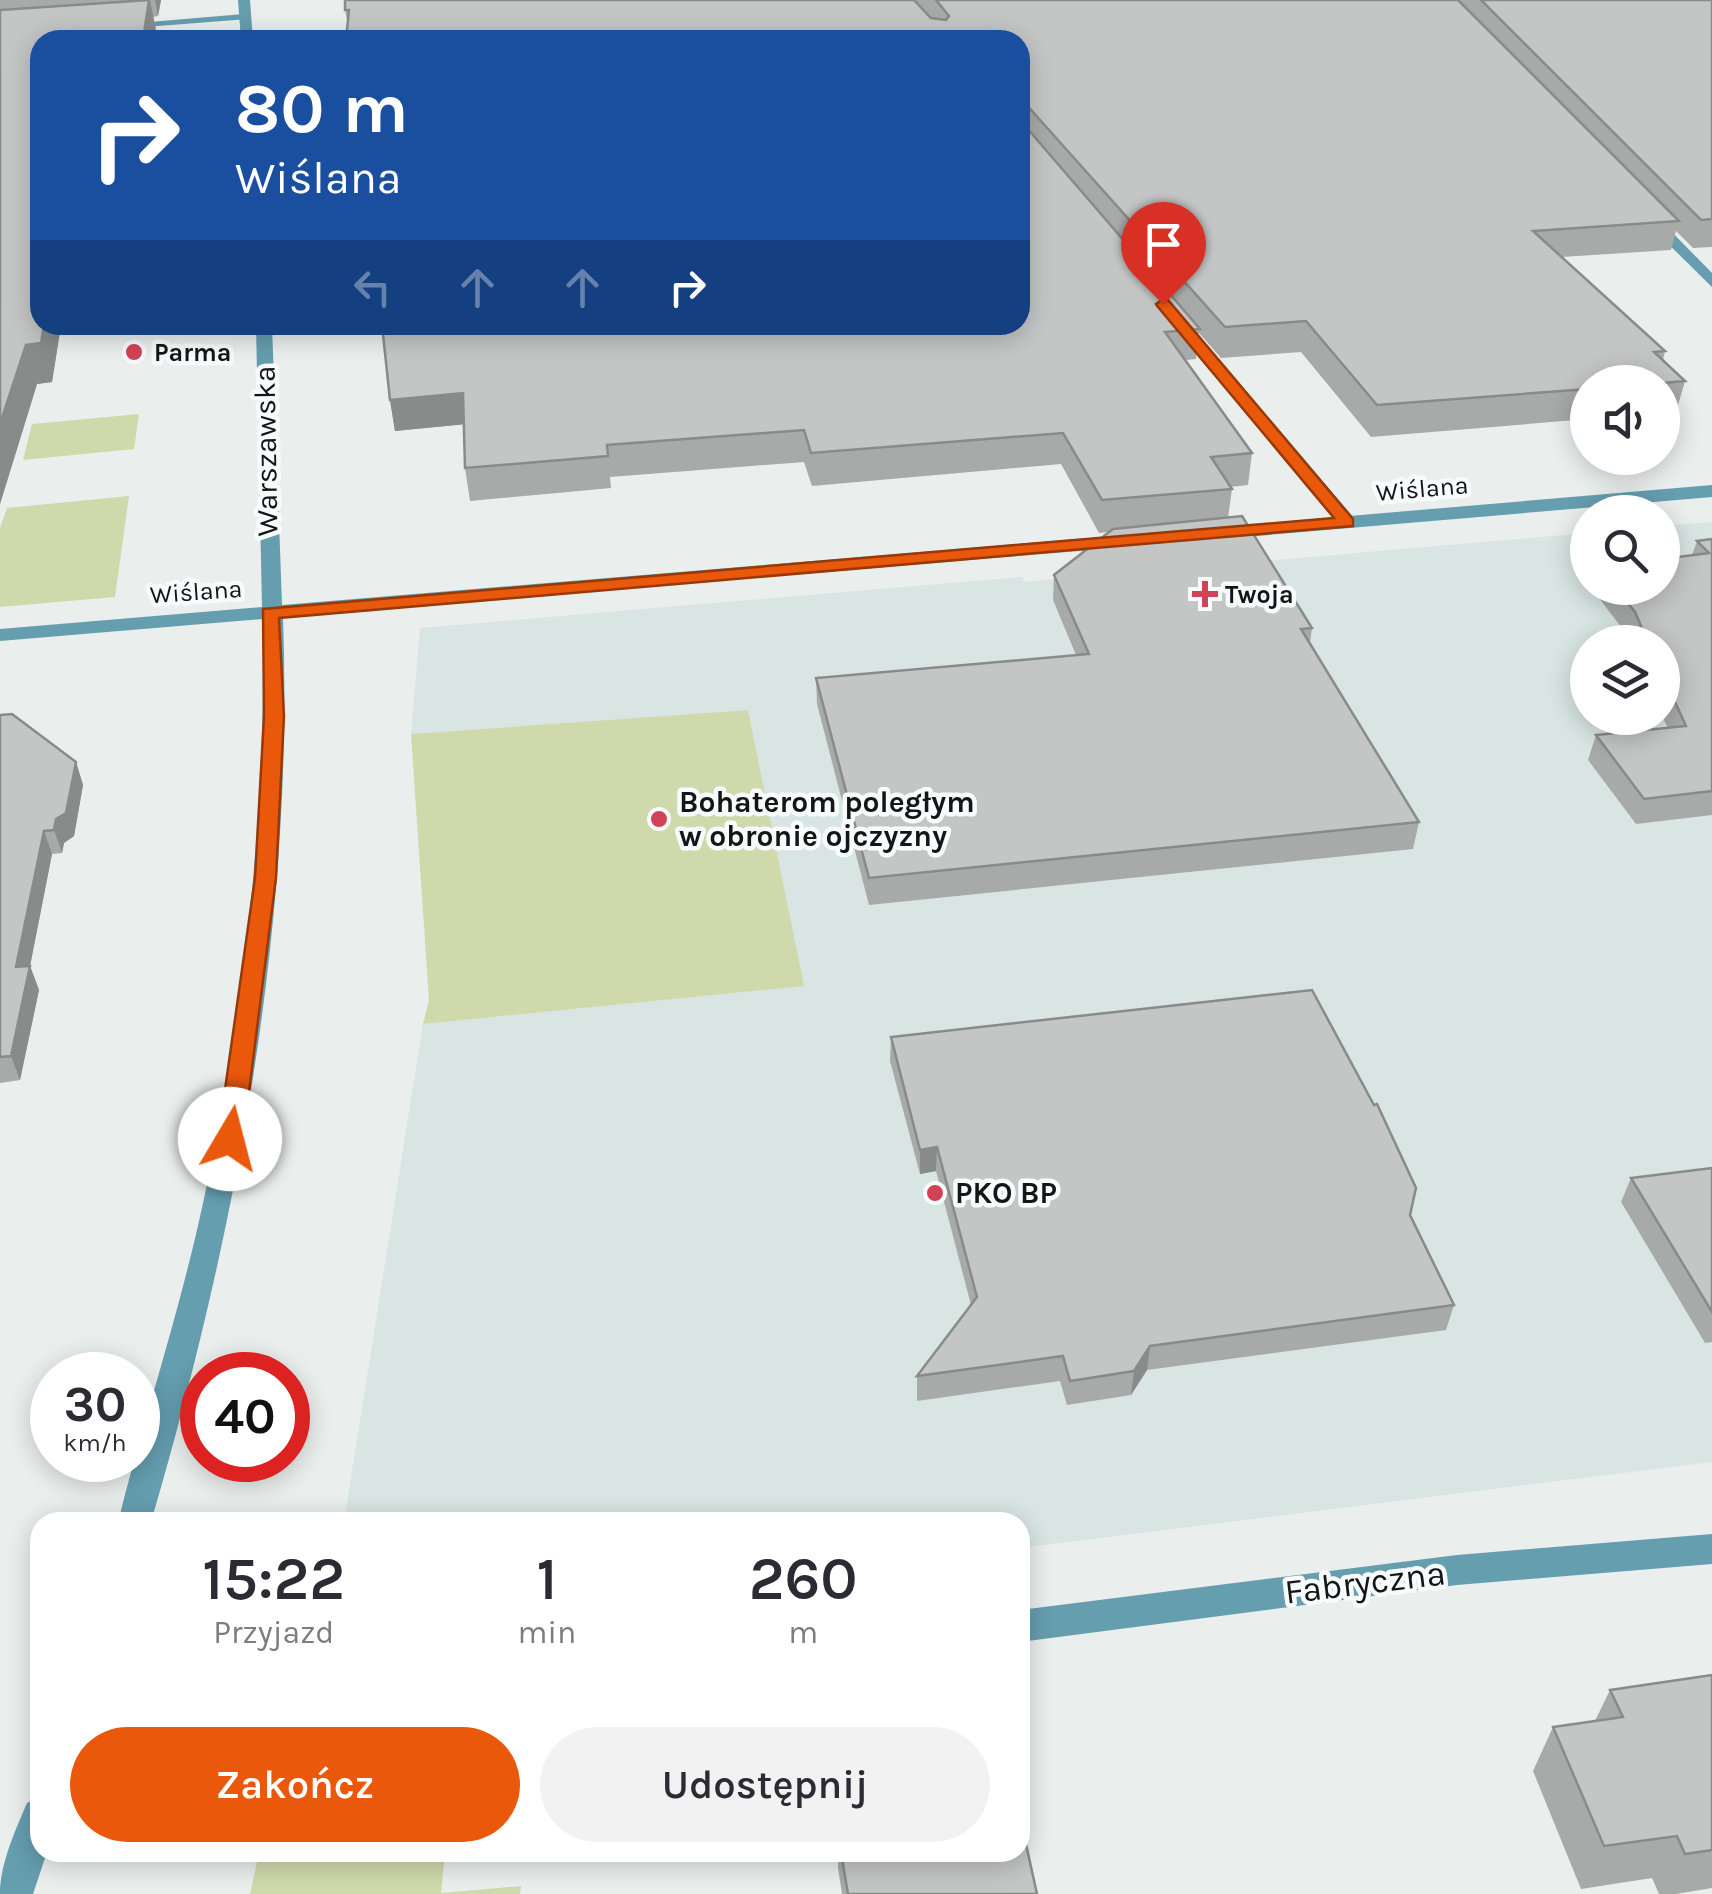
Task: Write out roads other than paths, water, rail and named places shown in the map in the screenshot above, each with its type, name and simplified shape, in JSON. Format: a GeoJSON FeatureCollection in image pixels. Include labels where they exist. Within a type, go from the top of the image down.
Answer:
{"type":"FeatureCollection","features":[{"type":"Feature","properties":{"kind":"street"},"geometry":{"type":"LineString","coordinates":[[244,0],[246,30]]}},
{"type":"Feature","properties":{"kind":"street"},"geometry":{"type":"LineString","coordinates":[[114,26],[244,17]]}},
{"type":"Feature","properties":{"kind":"street"},"geometry":{"type":"LineString","coordinates":[[1644,212],[1712,282]]}},
{"type":"Feature","properties":{"kind":"street"},"geometry":{"type":"LineString","coordinates":[[1168,310],[1346,522]]}},
{"type":"Feature","properties":{"kind":"street","name":"Warszawska"},"geometry":{"type":"LineString","coordinates":[[137,1512],[173,1400],[230,1139],[266,878],[274,716],[264,335]]}},
{"type":"Feature","properties":{"kind":"street","name":"Wiślana"},"geometry":{"type":"LineString","coordinates":[[1194,535],[1712,491]]}},
{"type":"Feature","properties":{"kind":"street","name":"Wiślana"},"geometry":{"type":"LineString","coordinates":[[0,636],[1156,538]]}},
{"type":"Feature","properties":{"kind":"street","name":"Fabryczna"},"geometry":{"type":"LineString","coordinates":[[1030,1625],[1457,1570],[1712,1549]]}},
{"type":"Feature","properties":{"kind":"street"},"geometry":{"type":"LineString","coordinates":[[14,1894],[30,1846]]}},
{"type":"Feature","properties":{"kind":"place","name":"Parma"},"geometry":{"type":"Point","coordinates":[134,352]}},
{"type":"Feature","properties":{"kind":"place","name":"Twoja"},"geometry":{"type":"Point","coordinates":[1205,594]}},
{"type":"Feature","properties":{"kind":"place","name":"Bohaterom poległym w obronie ojczyzny"},"geometry":{"type":"Point","coordinates":[659,819]}},
{"type":"Feature","properties":{"kind":"place","name":"PKO BP"},"geometry":{"type":"Point","coordinates":[935,1193]}}]}
